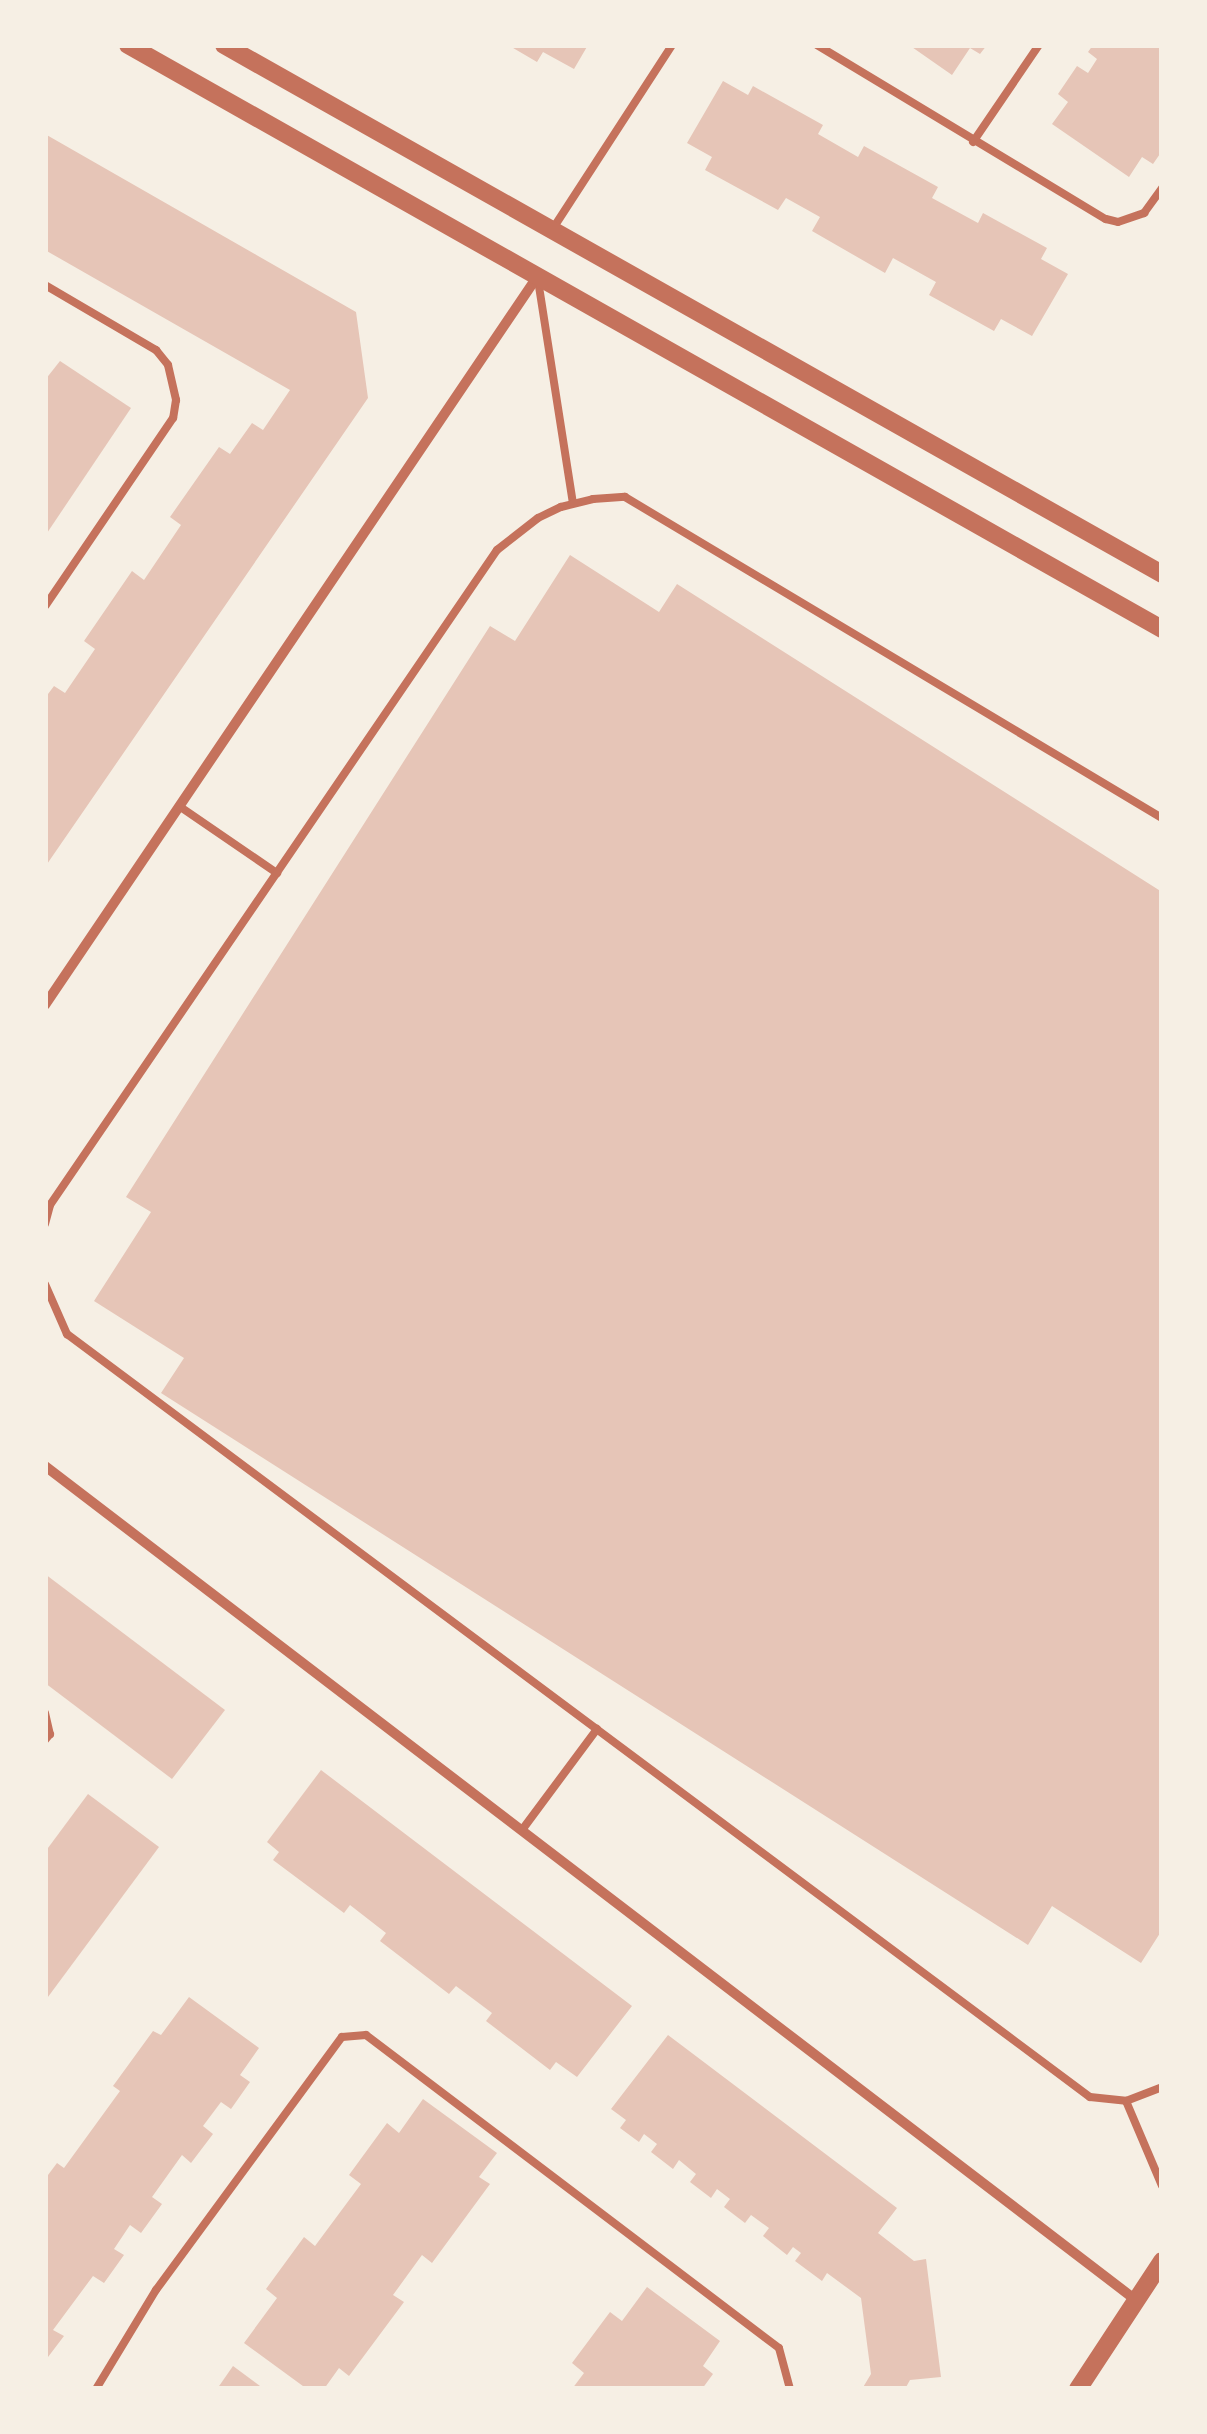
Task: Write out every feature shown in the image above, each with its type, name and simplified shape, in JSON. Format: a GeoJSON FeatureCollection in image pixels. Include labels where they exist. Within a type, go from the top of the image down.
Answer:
{"type":"FeatureCollection","features":[{"type":"Feature","properties":{"kind":"street"},"geometry":{"type":"LineString","coordinates":[[128,45],[1162,630]]}},
{"type":"Feature","properties":{"kind":"street"},"geometry":{"type":"LineString","coordinates":[[224,45],[1162,574]]}},
{"type":"Feature","properties":{"kind":"street"},"geometry":{"type":"LineString","coordinates":[[45,1005],[537,277]]}},
{"type":"Feature","properties":{"kind":"street"},"geometry":{"type":"LineString","coordinates":[[45,1466],[1136,2300]]}},
{"type":"Feature","properties":{"kind":"street"},"geometry":{"type":"LineString","coordinates":[[1078,2389],[1162,2261]]}},
{"type":"Feature","properties":{"kind":"lane"},"geometry":{"type":"LineString","coordinates":[[552,230],[672,45]]}},
{"type":"Feature","properties":{"kind":"lane"},"geometry":{"type":"LineString","coordinates":[[818,45],[1106,219],[1118,222],[1144,213],[1162,188]]}},
{"type":"Feature","properties":{"kind":"lane"},"geometry":{"type":"LineString","coordinates":[[973,142],[1039,45]]}},
{"type":"Feature","properties":{"kind":"lane"},"geometry":{"type":"LineString","coordinates":[[537,277],[573,503]]}},
{"type":"Feature","properties":{"kind":"lane"},"geometry":{"type":"LineString","coordinates":[[45,284],[156,350],[168,364],[176,400],[173,418],[45,606]]}},
{"type":"Feature","properties":{"kind":"lane"},"geometry":{"type":"LineString","coordinates":[[45,1224],[50,1205],[498,550],[538,518],[573,503],[625,498],[1162,818]]}},
{"type":"Feature","properties":{"kind":"lane"},"geometry":{"type":"LineString","coordinates":[[180,806],[277,873]]}},
{"type":"Feature","properties":{"kind":"lane"},"geometry":{"type":"LineString","coordinates":[[45,1284],[68,1334],[1090,2097],[1126,2101],[1162,2086]]}},
{"type":"Feature","properties":{"kind":"lane"},"geometry":{"type":"LineString","coordinates":[[45,1713],[50,1734],[45,1740]]}},
{"type":"Feature","properties":{"kind":"lane"},"geometry":{"type":"LineString","coordinates":[[522,1830],[597,1729]]}},
{"type":"Feature","properties":{"kind":"lane"},"geometry":{"type":"LineString","coordinates":[[96,2389],[156,2290],[342,2037],[366,2036],[779,2348],[790,2389]]}},
{"type":"Feature","properties":{"kind":"lane"},"geometry":{"type":"LineString","coordinates":[[1126,2101],[1162,2186]]}},
{"type":"Feature","properties":{"kind":"building"},"geometry":{"type":"Polygon","coordinates":[[[508,45],[588,45],[574,69],[543,52],[537,62],[508,45]]]}},
{"type":"Feature","properties":{"kind":"building"},"geometry":{"type":"Polygon","coordinates":[[[909,45],[987,45],[980,54],[970,48],[952,75],[909,45]]]}},
{"type":"Feature","properties":{"kind":"building"},"geometry":{"type":"Polygon","coordinates":[[[1093,45],[1162,45],[1162,151],[1153,164],[1142,157],[1129,177],[1052,124],[1068,102],[1058,94],[1077,66],[1088,73],[1097,59],[1088,52],[1093,45]]]}},
{"type":"Feature","properties":{"kind":"building"},"geometry":{"type":"Polygon","coordinates":[[[723,81],[748,95],[753,86],[823,125],[818,134],[858,157],[864,146],[938,187],[932,198],[978,223],[983,213],[1047,248],[1041,259],[1068,274],[1032,336],[1001,319],[994,331],[929,295],[936,282],[893,258],[885,273],[812,231],[820,217],[786,198],[778,210],[705,170],[712,157],[687,143],[723,81]]]}},
{"type":"Feature","properties":{"kind":"building"},"geometry":{"type":"Polygon","coordinates":[[[45,134],[356,312],[368,398],[45,867],[45,698],[54,686],[65,693],[95,649],[84,641],[132,571],[144,580],[181,525],[170,517],[219,447],[230,454],[252,423],[263,430],[290,390],[45,250],[45,134]]]}},
{"type":"Feature","properties":{"kind":"building"},"geometry":{"type":"Polygon","coordinates":[[[60,361],[131,408],[45,536],[45,380],[60,361]]]}},
{"type":"Feature","properties":{"kind":"building"},"geometry":{"type":"Polygon","coordinates":[[[570,555],[659,612],[677,584],[1162,892],[1162,1930],[1141,1963],[1052,1906],[1028,1945],[161,1393],[184,1358],[94,1301],[151,1212],[126,1197],[490,626],[515,641],[570,555]]]}},
{"type":"Feature","properties":{"kind":"building"},"geometry":{"type":"Polygon","coordinates":[[[45,1574],[225,1710],[172,1779],[45,1683],[45,1574]]]}},
{"type":"Feature","properties":{"kind":"building"},"geometry":{"type":"Polygon","coordinates":[[[321,1770],[632,2006],[577,2077],[556,2062],[550,2070],[486,2021],[492,2013],[456,1986],[449,1994],[380,1941],[386,1933],[350,1905],[344,1913],[273,1860],[279,1852],[267,1842],[321,1770]]]}},
{"type":"Feature","properties":{"kind":"building"},"geometry":{"type":"Polygon","coordinates":[[[88,1794],[159,1847],[45,2001],[45,1852],[88,1794]]]}},
{"type":"Feature","properties":{"kind":"building"},"geometry":{"type":"Polygon","coordinates":[[[189,1997],[259,2048],[240,2075],[250,2082],[231,2109],[221,2102],[203,2126],[213,2134],[191,2163],[182,2155],[152,2197],[162,2204],[141,2233],[130,2225],[114,2249],[124,2255],[104,2283],[93,2276],[53,2330],[64,2336],[45,2361],[45,2179],[57,2163],[64,2168],[120,2091],[113,2086],[153,2031],[161,2035],[189,1997]]]}},
{"type":"Feature","properties":{"kind":"building"},"geometry":{"type":"Polygon","coordinates":[[[668,2035],[897,2208],[878,2233],[914,2261],[926,2259],[941,2377],[910,2380],[905,2389],[862,2389],[871,2374],[861,2298],[827,2273],[822,2281],[795,2261],[801,2253],[793,2247],[787,2255],[763,2236],[769,2228],[751,2215],[745,2223],[724,2207],[730,2199],[717,2189],[711,2198],[690,2182],[696,2174],[679,2160],[673,2169],[651,2152],[657,2144],[644,2134],[639,2142],[620,2128],[626,2120],[611,2109],[668,2035]]]}},
{"type":"Feature","properties":{"kind":"building"},"geometry":{"type":"Polygon","coordinates":[[[423,2099],[497,2153],[479,2177],[490,2184],[432,2263],[422,2255],[393,2295],[404,2302],[349,2376],[339,2368],[324,2389],[307,2389],[244,2343],[277,2298],[266,2289],[304,2237],[315,2246],[361,2184],[349,2175],[387,2123],[399,2133],[423,2099]]]}},
{"type":"Feature","properties":{"kind":"building"},"geometry":{"type":"Polygon","coordinates":[[[647,2287],[720,2341],[703,2366],[713,2374],[702,2389],[572,2389],[584,2373],[572,2363],[610,2312],[622,2321],[647,2287]]]}},
{"type":"Feature","properties":{"kind":"building"},"geometry":{"type":"Polygon","coordinates":[[[233,2366],[264,2389],[217,2389],[233,2366]]]}}]}
